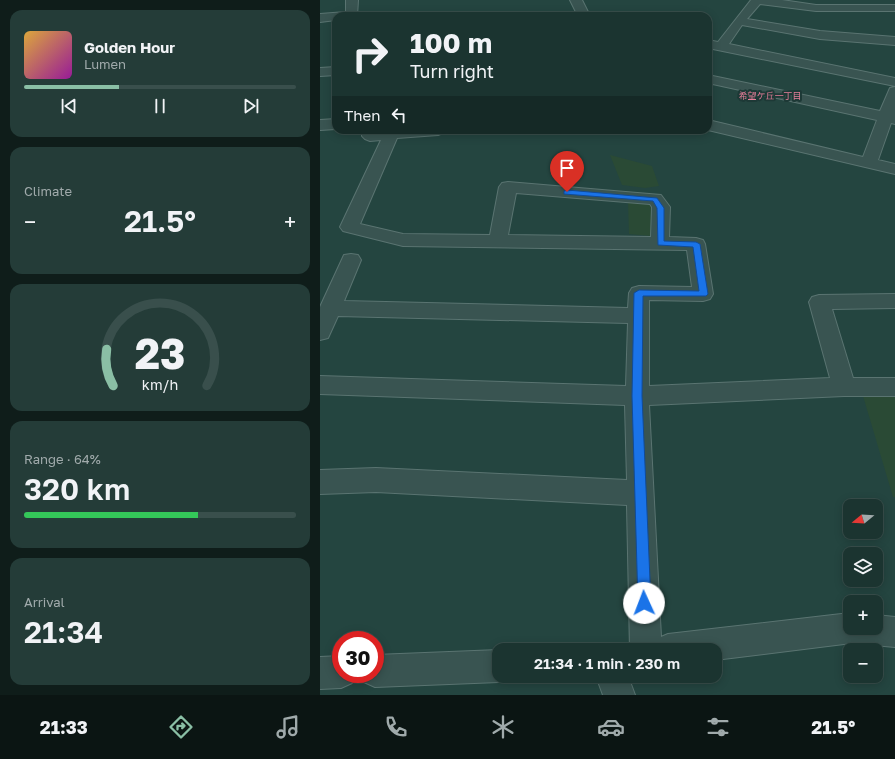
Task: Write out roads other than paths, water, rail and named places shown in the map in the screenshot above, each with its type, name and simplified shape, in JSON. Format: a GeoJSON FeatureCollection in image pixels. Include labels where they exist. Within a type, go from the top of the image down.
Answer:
{"type":"FeatureCollection","features":[{"type":"Feature","properties":{"kind":"street"},"geometry":{"type":"LineString","coordinates":[[352,0],[352,12]]}},
{"type":"Feature","properties":{"kind":"street"},"geometry":{"type":"LineString","coordinates":[[576,0],[582,12]]}},
{"type":"Feature","properties":{"kind":"street"},"geometry":{"type":"LineString","coordinates":[[714,45],[739,21],[757,0],[816,8],[895,8]]}},
{"type":"Feature","properties":{"kind":"street"},"geometry":{"type":"LineString","coordinates":[[320,18],[332,16]]}},
{"type":"Feature","properties":{"kind":"street"},"geometry":{"type":"LineString","coordinates":[[739,21],[820,35],[895,41]]}},
{"type":"Feature","properties":{"kind":"street"},"geometry":{"type":"LineString","coordinates":[[714,45],[895,82]]}},
{"type":"Feature","properties":{"kind":"street"},"geometry":{"type":"LineString","coordinates":[[712,80],[890,117]]}},
{"type":"Feature","properties":{"kind":"street"},"geometry":{"type":"LineString","coordinates":[[869,162],[890,117],[895,91]]}},
{"type":"Feature","properties":{"kind":"street"},"geometry":{"type":"LineString","coordinates":[[320,125],[332,124]]}},
{"type":"Feature","properties":{"kind":"street"},"geometry":{"type":"LineString","coordinates":[[712,126],[895,168]]}},
{"type":"Feature","properties":{"kind":"street"},"geometry":{"type":"LineString","coordinates":[[370,134],[370,136],[400,134]]}},
{"type":"Feature","properties":{"kind":"street"},"geometry":{"type":"LineString","coordinates":[[391,135],[349,227],[403,240],[498,240],[696,244],[703,294],[639,293],[637,396],[646,643]]}},
{"type":"Feature","properties":{"kind":"street"},"geometry":{"type":"LineString","coordinates":[[498,240],[508,187],[655,199],[661,208],[660,243]]}},
{"type":"Feature","properties":{"kind":"street"},"geometry":{"type":"LineString","coordinates":[[320,332],[351,260]]}},
{"type":"Feature","properties":{"kind":"street"},"geometry":{"type":"LineString","coordinates":[[844,387],[819,302],[895,301]]}},
{"type":"Feature","properties":{"kind":"street"},"geometry":{"type":"LineString","coordinates":[[330,308],[638,316]]}},
{"type":"Feature","properties":{"kind":"street"},"geometry":{"type":"LineString","coordinates":[[320,385],[637,396],[844,387],[895,387]]}},
{"type":"Feature","properties":{"kind":"street"},"geometry":{"type":"LineString","coordinates":[[320,482],[376,480],[640,493]]}},
{"type":"Feature","properties":{"kind":"street"},"geometry":{"type":"LineString","coordinates":[[722,644],[852,628],[895,632]]}},
{"type":"Feature","properties":{"kind":"street"},"geometry":{"type":"LineString","coordinates":[[384,671],[492,666]]}},
{"type":"Feature","properties":{"kind":"street"},"geometry":{"type":"LineString","coordinates":[[320,673],[332,672]]}},
{"type":"Feature","properties":{"kind":"street"},"geometry":{"type":"LineString","coordinates":[[615,683],[619,695]]}},
{"type":"Feature","properties":{"kind":"district","name":"希望ケ丘一丁目"},"geometry":{"type":"Point","coordinates":[770,95]}}]}
